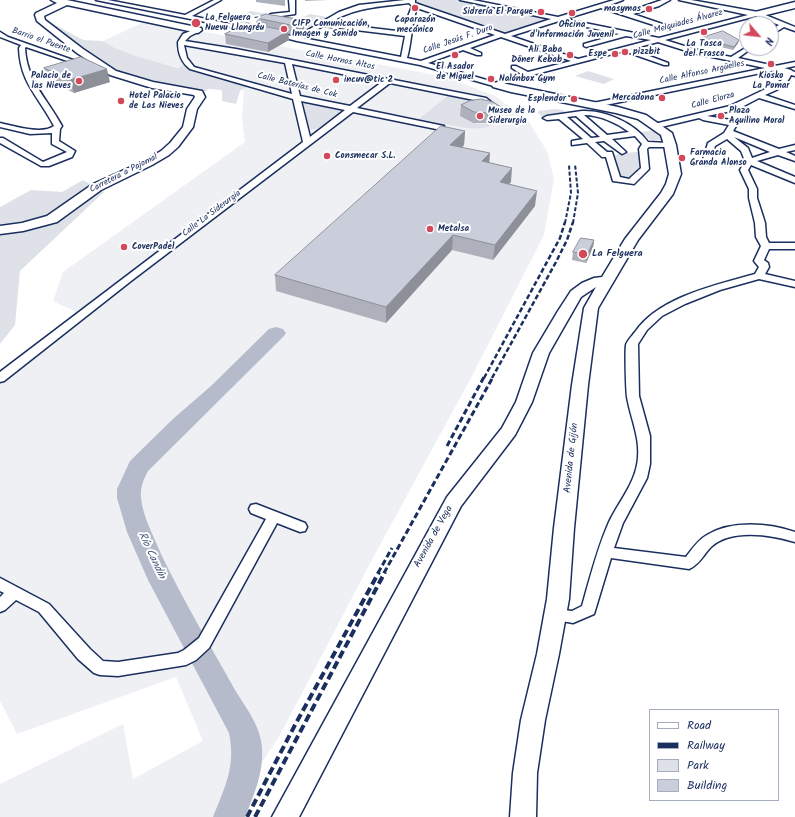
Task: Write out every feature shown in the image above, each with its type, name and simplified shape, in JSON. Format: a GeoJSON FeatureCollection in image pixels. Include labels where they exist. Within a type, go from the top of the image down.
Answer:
{"type":"FeatureCollection","features":[{"type":"Feature","properties":{"kind":"street"},"geometry":{"type":"LineString","coordinates":[[52,0],[194,30]]}},
{"type":"Feature","properties":{"kind":"street"},"geometry":{"type":"LineString","coordinates":[[99,0],[421,63],[511,89],[596,106],[614,105],[657,126]]}},
{"type":"Feature","properties":{"kind":"street"},"geometry":{"type":"LineString","coordinates":[[114,3],[121,0]]}},
{"type":"Feature","properties":{"kind":"street"},"geometry":{"type":"LineString","coordinates":[[185,17],[218,0]]}},
{"type":"Feature","properties":{"kind":"street"},"geometry":{"type":"LineString","coordinates":[[248,29],[273,16],[289,15],[293,13],[292,0]]}},
{"type":"Feature","properties":{"kind":"street"},"geometry":{"type":"LineString","coordinates":[[463,0],[626,34],[648,37],[693,51],[792,73]]}},
{"type":"Feature","properties":{"kind":"street","name":"Calle Jesús F. Duro"},"geometry":{"type":"LineString","coordinates":[[421,63],[503,35],[620,0]]}},
{"type":"Feature","properties":{"kind":"street"},"geometry":{"type":"LineString","coordinates":[[629,15],[657,6],[667,0]]}},
{"type":"Feature","properties":{"kind":"street"},"geometry":{"type":"LineString","coordinates":[[682,0],[758,14],[795,28]]}},
{"type":"Feature","properties":{"kind":"street"},"geometry":{"type":"LineString","coordinates":[[708,5],[713,0]]}},
{"type":"Feature","properties":{"kind":"street","name":"Carretera a Pajomal"},"geometry":{"type":"LineString","coordinates":[[0,230],[40,223],[59,215],[97,187],[148,163],[165,153],[174,145],[188,127],[192,109],[200,97],[198,94],[184,90],[152,85],[113,73],[101,66],[41,21],[39,15],[64,2]]}},
{"type":"Feature","properties":{"kind":"street"},"geometry":{"type":"LineString","coordinates":[[403,60],[408,43],[413,2]]}},
{"type":"Feature","properties":{"kind":"street"},"geometry":{"type":"LineString","coordinates":[[296,39],[341,13],[359,7],[413,2],[578,61]]}},
{"type":"Feature","properties":{"kind":"street"},"geometry":{"type":"LineString","coordinates":[[497,6],[508,2]]}},
{"type":"Feature","properties":{"kind":"street","name":"Calle Melquiades Álvarez"},"geometry":{"type":"LineString","coordinates":[[497,85],[578,61],[795,5]]}},
{"type":"Feature","properties":{"kind":"street"},"geometry":{"type":"LineString","coordinates":[[602,6],[669,28]]}},
{"type":"Feature","properties":{"kind":"street"},"geometry":{"type":"LineString","coordinates":[[629,15],[638,25]]}},
{"type":"Feature","properties":{"kind":"street"},"geometry":{"type":"LineString","coordinates":[[322,24],[408,34]]}},
{"type":"Feature","properties":{"kind":"street"},"geometry":{"type":"LineString","coordinates":[[779,27],[784,24]]}},
{"type":"Feature","properties":{"kind":"street"},"geometry":{"type":"LineString","coordinates":[[181,42],[185,36],[194,30]]}},
{"type":"Feature","properties":{"kind":"street"},"geometry":{"type":"LineString","coordinates":[[643,30],[648,37]]}},
{"type":"Feature","properties":{"kind":"street","name":"Barrio el Puente"},"geometry":{"type":"LineString","coordinates":[[0,34],[6,38],[90,67],[101,66]]}},
{"type":"Feature","properties":{"kind":"street"},"geometry":{"type":"LineString","coordinates":[[586,45],[626,34]]}},
{"type":"Feature","properties":{"kind":"street","name":"Calle Hornos Altos"},"geometry":{"type":"LineString","coordinates":[[181,42],[288,61],[486,100],[492,106]]}},
{"type":"Feature","properties":{"kind":"street","name":"Calle Baterías de Cok"},"geometry":{"type":"LineString","coordinates":[[181,42],[182,57],[186,64],[192,68],[296,98],[441,128]]}},
{"type":"Feature","properties":{"kind":"street"},"geometry":{"type":"LineString","coordinates":[[0,140],[40,164],[46,164],[69,155],[71,151],[55,142],[56,129],[58,126],[30,85],[22,55],[22,48],[26,44]]}},
{"type":"Feature","properties":{"kind":"street"},"geometry":{"type":"LineString","coordinates":[[463,48],[479,54]]}},
{"type":"Feature","properties":{"kind":"street"},"geometry":{"type":"LineString","coordinates":[[625,49],[666,64]]}},
{"type":"Feature","properties":{"kind":"street"},"geometry":{"type":"LineString","coordinates":[[733,59],[739,55]]}},
{"type":"Feature","properties":{"kind":"street"},"geometry":{"type":"LineString","coordinates":[[288,61],[307,142]]}},
{"type":"Feature","properties":{"kind":"street","name":"Calle Alfonso Argüelles"},"geometry":{"type":"LineString","coordinates":[[614,105],[795,64]]}},
{"type":"Feature","properties":{"kind":"street"},"geometry":{"type":"LineString","coordinates":[[514,67],[527,75]]}},
{"type":"Feature","properties":{"kind":"street","name":"Calle Elorza"},"geometry":{"type":"LineString","coordinates":[[657,126],[733,108],[781,85],[792,73]]}},
{"type":"Feature","properties":{"kind":"street","name":"Calle La Siderurgia"},"geometry":{"type":"LineString","coordinates":[[0,378],[80,314],[388,81]]}},
{"type":"Feature","properties":{"kind":"street"},"geometry":{"type":"LineString","coordinates":[[759,96],[795,107]]}},
{"type":"Feature","properties":{"kind":"street"},"geometry":{"type":"LineString","coordinates":[[547,118],[589,113],[618,122],[627,126],[643,139],[635,149]]}},
{"type":"Feature","properties":{"kind":"street"},"geometry":{"type":"LineString","coordinates":[[561,116],[604,155],[616,179],[631,182],[645,169],[635,149],[606,138],[578,114]]}},
{"type":"Feature","properties":{"kind":"street"},"geometry":{"type":"LineString","coordinates":[[686,119],[707,118],[733,122],[728,133],[711,145],[706,163]]}},
{"type":"Feature","properties":{"kind":"street"},"geometry":{"type":"LineString","coordinates":[[560,130],[618,122]]}},
{"type":"Feature","properties":{"kind":"street"},"geometry":{"type":"LineString","coordinates":[[0,125],[43,133],[56,129]]}},
{"type":"Feature","properties":{"kind":"street","name":"Avenida de Gijón"},"geometry":{"type":"LineString","coordinates":[[523,817],[525,773],[532,720],[556,615],[564,528],[584,354],[591,308],[632,239],[661,203],[672,184],[675,174],[670,145],[666,133],[657,126]]}},
{"type":"Feature","properties":{"kind":"street"},"geometry":{"type":"LineString","coordinates":[[575,143],[637,133]]}},
{"type":"Feature","properties":{"kind":"street"},"geometry":{"type":"LineString","coordinates":[[728,133],[738,134],[795,159]]}},
{"type":"Feature","properties":{"kind":"street"},"geometry":{"type":"LineString","coordinates":[[728,133],[746,150],[750,162],[795,180]]}},
{"type":"Feature","properties":{"kind":"street"},"geometry":{"type":"LineString","coordinates":[[604,155],[635,149],[670,145]]}},
{"type":"Feature","properties":{"kind":"street"},"geometry":{"type":"LineString","coordinates":[[766,246],[761,237],[760,223],[753,198],[753,189],[744,170],[750,162],[795,147]]}},
{"type":"Feature","properties":{"kind":"street"},"geometry":{"type":"LineString","coordinates":[[766,246],[795,246]]}},
{"type":"Feature","properties":{"kind":"street"},"geometry":{"type":"LineString","coordinates":[[759,276],[764,267],[763,263],[759,261],[766,246]]}},
{"type":"Feature","properties":{"kind":"street"},"geometry":{"type":"LineString","coordinates":[[556,615],[573,617],[589,610],[616,523],[640,478],[644,464],[644,436],[633,396],[632,344],[643,328],[658,314],[681,302],[716,288],[759,276],[795,284]]}},
{"type":"Feature","properties":{"kind":"street","name":"Avenida de Vega"},"geometry":{"type":"LineString","coordinates":[[285,817],[454,502],[509,431],[524,402],[541,353],[565,311],[576,294],[587,286],[606,281]]}},
{"type":"Feature","properties":{"kind":"street"},"geometry":{"type":"LineString","coordinates":[[256,509],[300,527]]}},
{"type":"Feature","properties":{"kind":"street"},"geometry":{"type":"LineString","coordinates":[[0,584],[44,608],[84,654],[100,668],[118,669],[180,660],[190,655],[204,643],[274,517]]}},
{"type":"Feature","properties":{"kind":"street"},"geometry":{"type":"LineString","coordinates":[[606,552],[689,563],[712,538],[722,533],[740,531],[763,532],[787,534],[795,537]]}},
{"type":"Feature","properties":{"kind":"street"},"geometry":{"type":"LineString","coordinates":[[0,606],[15,592]]}},
{"type":"Feature","properties":{"kind":"shaded area"},"geometry":{"type":"Polygon","coordinates":[[[146,21],[446,77],[495,96],[529,122],[547,151],[554,179],[544,235],[472,376],[374,556],[280,735],[226,817],[0,817],[0,784],[123,724],[133,779],[203,741],[176,677],[17,734],[0,701],[0,378],[80,314],[53,301],[63,272],[245,142],[242,119],[244,87],[194,71],[147,60],[115,48],[103,41],[146,21]]]}},
{"type":"Feature","properties":{"kind":"green space"},"geometry":{"type":"Polygon","coordinates":[[[412,0],[463,0],[558,19],[504,36],[412,4],[412,0]]]}},
{"type":"Feature","properties":{"kind":"green space"},"geometry":{"type":"Polygon","coordinates":[[[250,11],[268,14],[260,17],[243,18],[239,20],[252,23],[247,26],[215,19],[226,14],[240,17],[250,11]]]}},
{"type":"Feature","properties":{"kind":"green space"},"geometry":{"type":"Polygon","coordinates":[[[310,14],[333,18],[310,31],[303,30],[278,16],[301,18],[310,14]]]}},
{"type":"Feature","properties":{"kind":"green space"},"geometry":{"type":"Polygon","coordinates":[[[48,21],[83,40],[103,41],[115,48],[139,57],[178,68],[183,65],[194,71],[247,87],[240,91],[236,104],[222,101],[222,90],[208,89],[204,93],[190,88],[155,83],[117,71],[105,65],[50,25],[48,21]]]}},
{"type":"Feature","properties":{"kind":"green space"},"geometry":{"type":"Polygon","coordinates":[[[588,71],[614,79],[604,84],[575,76],[588,71]]]}},
{"type":"Feature","properties":{"kind":"green space","name":"Museo de la Siderurgia"},"geometry":{"type":"Polygon","coordinates":[[[451,93],[486,100],[502,115],[501,120],[495,124],[481,128],[467,128],[446,124],[441,128],[415,122],[451,93]],[[463,116],[470,122],[480,124],[490,122],[497,117],[463,116]]]}},
{"type":"Feature","properties":{"kind":"green space"},"geometry":{"type":"Polygon","coordinates":[[[304,102],[337,108],[340,112],[316,129],[308,128],[301,104],[304,102]]]}},
{"type":"Feature","properties":{"kind":"green space"},"geometry":{"type":"Polygon","coordinates":[[[555,109],[563,110],[568,114],[544,118],[538,113],[538,111],[555,109]]]}},
{"type":"Feature","properties":{"kind":"green space"},"geometry":{"type":"Polygon","coordinates":[[[655,130],[660,134],[662,140],[650,140],[641,132],[655,130]]]}},
{"type":"Feature","properties":{"kind":"green space"},"geometry":{"type":"Polygon","coordinates":[[[640,152],[643,169],[630,180],[618,178],[613,155],[640,152]]]}},
{"type":"Feature","properties":{"kind":"green space"},"geometry":{"type":"Polygon","coordinates":[[[83,180],[104,192],[20,271],[15,325],[0,344],[0,207],[31,190],[62,192],[83,180]]]}},
{"type":"Feature","properties":{"kind":"building"},"geometry":{"type":"Polygon","coordinates":[[[266,14],[303,20],[295,26],[257,18],[266,14]]]}},
{"type":"Feature","properties":{"kind":"building"},"geometry":{"type":"Polygon","coordinates":[[[247,23],[288,31],[268,43],[225,34],[247,23]]]}},
{"type":"Feature","properties":{"kind":"building"},"geometry":{"type":"Polygon","coordinates":[[[723,31],[739,40],[734,47],[701,38],[723,31]]]}},
{"type":"Feature","properties":{"kind":"building"},"geometry":{"type":"Polygon","coordinates":[[[81,57],[107,69],[70,80],[44,68],[81,57]]]}},
{"type":"Feature","properties":{"kind":"building"},"geometry":{"type":"Polygon","coordinates":[[[481,99],[493,102],[501,107],[487,113],[474,112],[461,105],[469,101],[481,99]]]}},
{"type":"Feature","properties":{"kind":"building","name":"Metalsa"},"geometry":{"type":"Polygon","coordinates":[[[441,126],[465,131],[450,145],[490,153],[482,161],[512,168],[500,182],[537,191],[495,245],[453,235],[386,307],[275,275],[441,126]]]}},
{"type":"Feature","properties":{"kind":"building"},"geometry":{"type":"Polygon","coordinates":[[[581,238],[594,240],[587,255],[573,252],[581,238]]]}},
{"type":"Feature","properties":{"kind":"waterway","name":"Río Candín"},"geometry":{"type":"LineString","coordinates":[[229,817],[242,787],[245,771],[247,747],[244,733],[241,724],[227,702],[161,580],[139,532],[129,498],[129,489],[138,467],[182,423],[218,391],[276,333]]}},
{"type":"Feature","properties":{"kind":"railway"},"geometry":{"type":"LineString","coordinates":[[573,223],[578,193],[575,164]]}},
{"type":"Feature","properties":{"kind":"railway"},"geometry":{"type":"LineString","coordinates":[[565,223],[571,193],[569,165]]}},
{"type":"Feature","properties":{"kind":"railway"},"geometry":{"type":"LineString","coordinates":[[484,378],[560,238],[565,222]]}},
{"type":"Feature","properties":{"kind":"railway"},"geometry":{"type":"LineString","coordinates":[[492,378],[556,262],[567,240],[573,222]]}},
{"type":"Feature","properties":{"kind":"railway"},"geometry":{"type":"LineString","coordinates":[[447,446],[484,377]]}},
{"type":"Feature","properties":{"kind":"railway"},"geometry":{"type":"LineString","coordinates":[[384,573],[493,377]]}},
{"type":"Feature","properties":{"kind":"railway"},"geometry":{"type":"LineString","coordinates":[[378,573],[392,548]]}},
{"type":"Feature","properties":{"kind":"railway"},"geometry":{"type":"LineString","coordinates":[[247,817],[295,725],[379,572]]}},
{"type":"Feature","properties":{"kind":"railway"},"geometry":{"type":"LineString","coordinates":[[255,817],[385,572]]}},
{"type":"Feature","properties":{"kind":"place","name":"Caparazón mecánico"},"geometry":{"type":"Point","coordinates":[415,8]}},
{"type":"Feature","properties":{"kind":"place","name":"masymas"},"geometry":{"type":"Point","coordinates":[649,9]}},
{"type":"Feature","properties":{"kind":"place","name":"Sidrería El Parque"},"geometry":{"type":"Point","coordinates":[541,12]}},
{"type":"Feature","properties":{"kind":"place","name":"Oficina d'Información Juvenil"},"geometry":{"type":"Point","coordinates":[572,13]}},
{"type":"Feature","properties":{"kind":"place","name":"La Felguera - Nuevu Llangréu"},"geometry":{"type":"Point","coordinates":[196,23]}},
{"type":"Feature","properties":{"kind":"place","name":"CIFP Comunicación, Imagen y Sonido"},"geometry":{"type":"Point","coordinates":[284,29]}},
{"type":"Feature","properties":{"kind":"place","name":"La Tasca del Frasco"},"geometry":{"type":"Point","coordinates":[704,32]}},
{"type":"Feature","properties":{"kind":"place","name":"pizzbit"},"geometry":{"type":"Point","coordinates":[625,52]}},
{"type":"Feature","properties":{"kind":"place","name":"Espe"},"geometry":{"type":"Point","coordinates":[615,54]}},
{"type":"Feature","properties":{"kind":"place","name":"El Asador de Miguel"},"geometry":{"type":"Point","coordinates":[455,55]}},
{"type":"Feature","properties":{"kind":"place","name":"Ali Baba Döner Kebab"},"geometry":{"type":"Point","coordinates":[570,55]}},
{"type":"Feature","properties":{"kind":"place","name":"Kiosko La Pomar"},"geometry":{"type":"Point","coordinates":[771,64]}},
{"type":"Feature","properties":{"kind":"place","name":"Nalónbox Gym"},"geometry":{"type":"Point","coordinates":[491,79]}},
{"type":"Feature","properties":{"kind":"place","name":"incuv@tic 2"},"geometry":{"type":"Point","coordinates":[336,80]}},
{"type":"Feature","properties":{"kind":"place","name":"Palacio de las Nieves"},"geometry":{"type":"Point","coordinates":[79,81]}},
{"type":"Feature","properties":{"kind":"place","name":"Mercadona"},"geometry":{"type":"Point","coordinates":[662,98]}},
{"type":"Feature","properties":{"kind":"place","name":"Esplendor"},"geometry":{"type":"Point","coordinates":[574,99]}},
{"type":"Feature","properties":{"kind":"place","name":"Hotel Palacio de Las Nieves"},"geometry":{"type":"Point","coordinates":[121,101]}},
{"type":"Feature","properties":{"kind":"place","name":"Museo de la Siderurgia"},"geometry":{"type":"Point","coordinates":[480,116]}},
{"type":"Feature","properties":{"kind":"place","name":"Plaza Aquilino Moral"},"geometry":{"type":"Point","coordinates":[721,116]}},
{"type":"Feature","properties":{"kind":"place","name":"Consmecar S.L."},"geometry":{"type":"Point","coordinates":[327,156]}},
{"type":"Feature","properties":{"kind":"place","name":"Farmacia Granda Alonso"},"geometry":{"type":"Point","coordinates":[682,158]}},
{"type":"Feature","properties":{"kind":"place","name":"Metalsa"},"geometry":{"type":"Point","coordinates":[430,229]}},
{"type":"Feature","properties":{"kind":"place","name":"CoverPadel"},"geometry":{"type":"Point","coordinates":[124,247]}},
{"type":"Feature","properties":{"kind":"place","name":"La Felguera"},"geometry":{"type":"Point","coordinates":[583,254]}}]}
